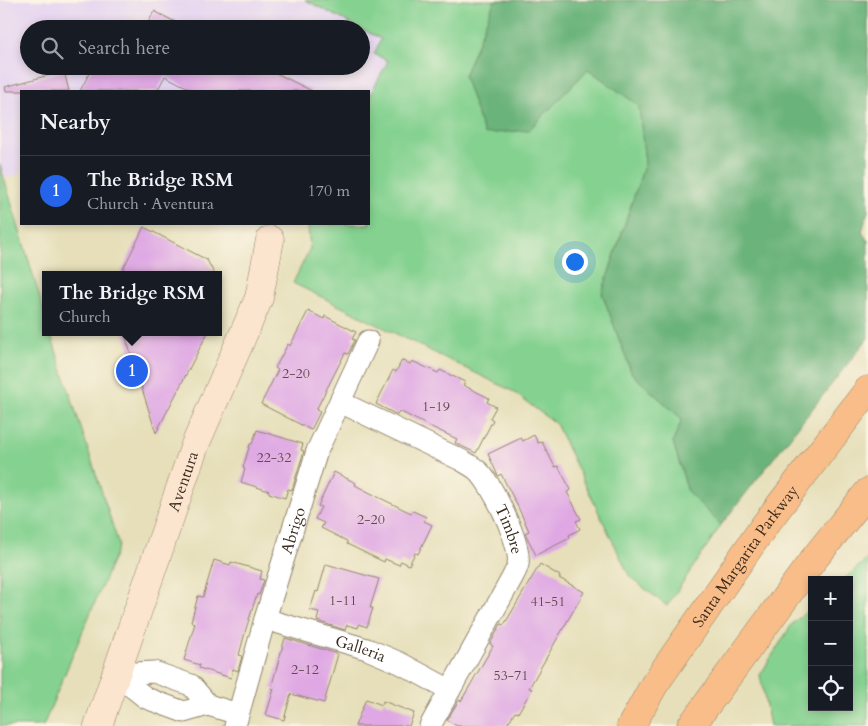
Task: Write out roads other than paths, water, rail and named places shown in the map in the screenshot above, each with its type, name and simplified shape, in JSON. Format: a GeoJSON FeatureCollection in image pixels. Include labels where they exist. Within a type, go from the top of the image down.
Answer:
{"type":"FeatureCollection","features":[{"type":"Feature","properties":{"kind":"main road","name":"Santa Margarita Parkway"},"geometry":{"type":"LineString","coordinates":[[631,726],[654,685],[764,526],[868,390]]}},
{"type":"Feature","properties":{"kind":"main road"},"geometry":{"type":"LineString","coordinates":[[691,726],[813,560],[868,492]]}},
{"type":"Feature","properties":{"kind":"street","name":"Aventura"},"geometry":{"type":"LineString","coordinates":[[98,726],[195,445],[260,298],[270,240]]}},
{"type":"Feature","properties":{"kind":"street","name":"Abrigo"},"geometry":{"type":"LineString","coordinates":[[237,720],[265,619],[317,451],[368,341]]}},
{"type":"Feature","properties":{"kind":"street","name":"Timbre"},"geometry":{"type":"LineString","coordinates":[[340,402],[461,460],[478,471],[502,508],[518,549],[518,564],[512,578],[430,726]]}},
{"type":"Feature","properties":{"kind":"street","name":"Galleria"},"geometry":{"type":"LineString","coordinates":[[265,619],[367,649],[400,663],[450,690]]}},
{"type":"Feature","properties":{"kind":"street"},"geometry":{"type":"LineString","coordinates":[[116,674],[146,698],[184,712],[208,705],[237,720]]}},
{"type":"Feature","properties":{"kind":"place","name":"The Bridge RSM"},"geometry":{"type":"Point","coordinates":[132,371]}}]}
